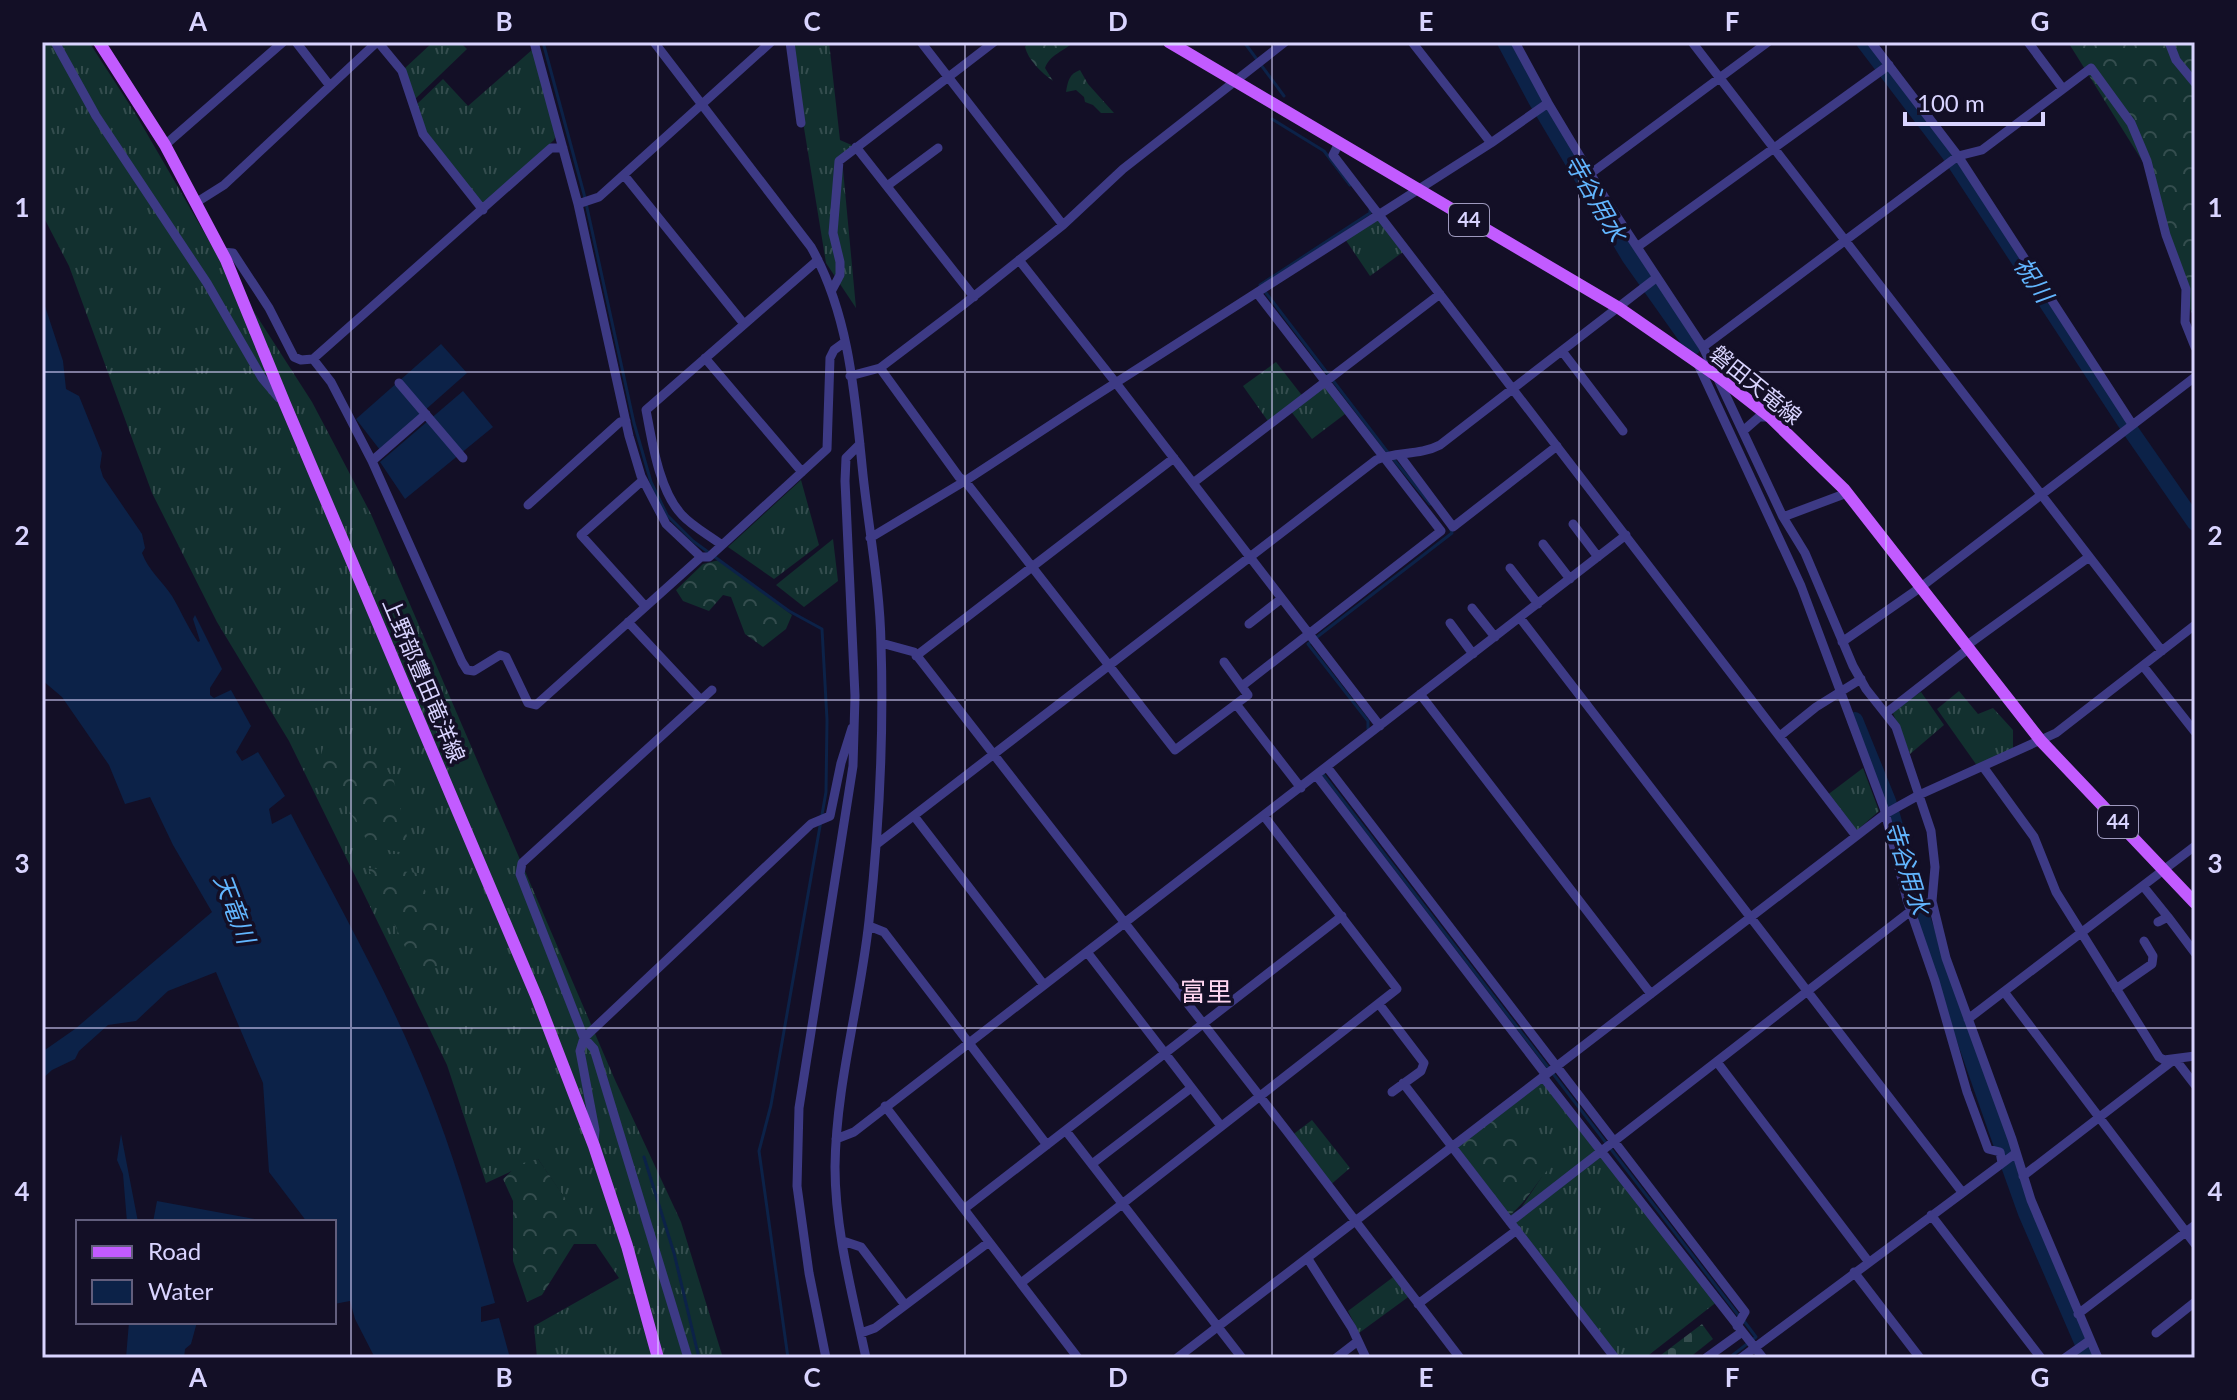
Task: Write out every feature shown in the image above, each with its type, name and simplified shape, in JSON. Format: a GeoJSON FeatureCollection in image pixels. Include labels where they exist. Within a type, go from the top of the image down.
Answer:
{"type":"FeatureCollection","features":[{"type":"Feature","properties":{"kind":"main road","name":"上野部豊田竜洋線"},"geometry":{"type":"LineString","coordinates":[[99,42],[165,145],[222,252],[537,998],[594,1146],[627,1246],[658,1358]]}},
{"type":"Feature","properties":{"kind":"main road","name":"磐田天竜線"},"geometry":{"type":"LineString","coordinates":[[1169,42],[1619,308],[1770,417],[1847,493],[2041,741],[2195,903]]}},
{"type":"Feature","properties":{"kind":"street"},"geometry":{"type":"LineString","coordinates":[[55,42],[96,116],[207,283],[262,378],[285,404]]}},
{"type":"Feature","properties":{"kind":"street"},"geometry":{"type":"LineString","coordinates":[[165,145],[283,42]]}},
{"type":"Feature","properties":{"kind":"street"},"geometry":{"type":"LineString","coordinates":[[296,42],[330,86]]}},
{"type":"Feature","properties":{"kind":"street"},"geometry":{"type":"LineString","coordinates":[[197,202],[224,185],[378,42],[402,71],[423,134],[483,210]]}},
{"type":"Feature","properties":{"kind":"street"},"geometry":{"type":"LineString","coordinates":[[534,42],[578,204],[626,421],[643,480],[666,524],[701,557]]}},
{"type":"Feature","properties":{"kind":"street"},"geometry":{"type":"LineString","coordinates":[[654,42],[789,215],[818,260],[832,290],[845,342],[860,444],[881,643],[877,844],[869,926],[836,1139],[836,1196],[866,1358]]}},
{"type":"Feature","properties":{"kind":"street"},"geometry":{"type":"LineString","coordinates":[[578,204],[594,201],[771,42]]}},
{"type":"Feature","properties":{"kind":"street"},"geometry":{"type":"LineString","coordinates":[[790,42],[801,123]]}},
{"type":"Feature","properties":{"kind":"street"},"geometry":{"type":"LineString","coordinates":[[921,42],[1063,225]]}},
{"type":"Feature","properties":{"kind":"street"},"geometry":{"type":"LineString","coordinates":[[832,290],[840,275],[833,233],[839,161],[994,42]]}},
{"type":"Feature","properties":{"kind":"street"},"geometry":{"type":"LineString","coordinates":[[850,376],[880,368],[974,297],[1063,225],[1123,169],[1285,42]]}},
{"type":"Feature","properties":{"kind":"street"},"geometry":{"type":"LineString","coordinates":[[1412,42],[1491,143]]}},
{"type":"Feature","properties":{"kind":"street"},"geometry":{"type":"LineString","coordinates":[[1515,42],[1590,174],[1703,347],[1783,517],[1805,553],[1842,642],[1861,679],[1896,727],[1931,831],[1935,857],[1932,901],[1944,951],[2023,1176],[2098,1358]]}},
{"type":"Feature","properties":{"kind":"street"},"geometry":{"type":"LineString","coordinates":[[1692,42],[2162,651]]}},
{"type":"Feature","properties":{"kind":"street"},"geometry":{"type":"LineString","coordinates":[[1590,174],[1768,42]]}},
{"type":"Feature","properties":{"kind":"street"},"geometry":{"type":"LineString","coordinates":[[1871,42],[1958,156],[2129,427]]}},
{"type":"Feature","properties":{"kind":"street"},"geometry":{"type":"LineString","coordinates":[[2028,42],[2063,89]]}},
{"type":"Feature","properties":{"kind":"street"},"geometry":{"type":"LineString","coordinates":[[2169,42],[2176,60],[2195,83]]}},
{"type":"Feature","properties":{"kind":"street"},"geometry":{"type":"LineString","coordinates":[[1637,247],[1889,65]]}},
{"type":"Feature","properties":{"kind":"street"},"geometry":{"type":"LineString","coordinates":[[1703,347],[1958,156],[1982,150],[2091,68],[2131,123],[2147,161],[2166,235],[2186,289],[2185,322],[2195,347]]}},
{"type":"Feature","properties":{"kind":"street"},"geometry":{"type":"LineString","coordinates":[[870,538],[965,481],[1491,143],[1548,103]]}},
{"type":"Feature","properties":{"kind":"street"},"geometry":{"type":"LineString","coordinates":[[1339,143],[1333,155],[1856,836]]}},
{"type":"Feature","properties":{"kind":"street"},"geometry":{"type":"LineString","coordinates":[[856,147],[974,297]]}},
{"type":"Feature","properties":{"kind":"street"},"geometry":{"type":"LineString","coordinates":[[222,252],[233,253],[269,308],[294,357],[313,359],[551,148],[563,148]]}},
{"type":"Feature","properties":{"kind":"street"},"geometry":{"type":"LineString","coordinates":[[887,186],[938,148]]}},
{"type":"Feature","properties":{"kind":"street"},"geometry":{"type":"LineString","coordinates":[[624,175],[744,324]]}},
{"type":"Feature","properties":{"kind":"street"},"geometry":{"type":"LineString","coordinates":[[722,545],[681,515],[671,499],[655,456],[646,410],[818,260]]}},
{"type":"Feature","properties":{"kind":"street"},"geometry":{"type":"LineString","coordinates":[[1019,260],[1380,726]]}},
{"type":"Feature","properties":{"kind":"street"},"geometry":{"type":"LineString","coordinates":[[877,844],[1249,557],[1384,457],[1429,451],[1440,445],[1656,278]]}},
{"type":"Feature","properties":{"kind":"street"},"geometry":{"type":"LineString","coordinates":[[1242,686],[1441,531],[1257,293]]}},
{"type":"Feature","properties":{"kind":"street"},"geometry":{"type":"LineString","coordinates":[[1193,483],[1440,294]]}},
{"type":"Feature","properties":{"kind":"street"},"geometry":{"type":"LineString","coordinates":[[313,359],[331,382],[372,461],[467,670],[474,671],[500,655],[506,657],[528,703],[536,705],[701,557],[709,557],[827,449],[830,358],[834,350],[845,342]]}},
{"type":"Feature","properties":{"kind":"street"},"geometry":{"type":"LineString","coordinates":[[1562,351],[1623,431]]}},
{"type":"Feature","properties":{"kind":"street"},"geometry":{"type":"LineString","coordinates":[[705,358],[802,472]]}},
{"type":"Feature","properties":{"kind":"street"},"geometry":{"type":"LineString","coordinates":[[1698,364],[1801,586],[1885,814],[1907,900],[1917,908],[1967,1092],[1988,1149],[2000,1152],[2002,1163]]}},
{"type":"Feature","properties":{"kind":"street"},"geometry":{"type":"LineString","coordinates":[[880,368],[959,477],[1175,750],[1248,695],[1224,662]]}},
{"type":"Feature","properties":{"kind":"street"},"geometry":{"type":"LineString","coordinates":[[1842,642],[1921,587],[2195,377]]}},
{"type":"Feature","properties":{"kind":"street"},"geometry":{"type":"LineString","coordinates":[[399,383],[463,458]]}},
{"type":"Feature","properties":{"kind":"street"},"geometry":{"type":"LineString","coordinates":[[372,461],[426,414]]}},
{"type":"Feature","properties":{"kind":"street"},"geometry":{"type":"LineString","coordinates":[[1743,431],[1759,417],[1770,417]]}},
{"type":"Feature","properties":{"kind":"street"},"geometry":{"type":"LineString","coordinates":[[528,505],[620,422],[626,421]]}},
{"type":"Feature","properties":{"kind":"street"},"geometry":{"type":"LineString","coordinates":[[826,1358],[809,1273],[797,1186],[799,1108],[853,766],[855,696],[845,481],[846,458],[860,444]]}},
{"type":"Feature","properties":{"kind":"street"},"geometry":{"type":"LineString","coordinates":[[1400,456],[1453,527],[1557,446]]}},
{"type":"Feature","properties":{"kind":"street"},"geometry":{"type":"LineString","coordinates":[[916,656],[1174,458]]}},
{"type":"Feature","properties":{"kind":"street"},"geometry":{"type":"LineString","coordinates":[[643,480],[581,535],[645,606]]}},
{"type":"Feature","properties":{"kind":"street"},"geometry":{"type":"LineString","coordinates":[[1783,517],[1847,493]]}},
{"type":"Feature","properties":{"kind":"street"},"geometry":{"type":"LineString","coordinates":[[1573,524],[1598,557]]}},
{"type":"Feature","properties":{"kind":"street"},"geometry":{"type":"LineString","coordinates":[[836,1139],[854,1132],[1626,535]]}},
{"type":"Feature","properties":{"kind":"street"},"geometry":{"type":"LineString","coordinates":[[1543,544],[1570,579]]}},
{"type":"Feature","properties":{"kind":"street"},"geometry":{"type":"LineString","coordinates":[[1886,713],[1967,647],[2089,557]]}},
{"type":"Feature","properties":{"kind":"street"},"geometry":{"type":"LineString","coordinates":[[1510,568],[1538,604]]}},
{"type":"Feature","properties":{"kind":"street"},"geometry":{"type":"LineString","coordinates":[[1249,624],[1281,599]]}},
{"type":"Feature","properties":{"kind":"street"},"geometry":{"type":"LineString","coordinates":[[1472,608],[1495,637]]}},
{"type":"Feature","properties":{"kind":"street"},"geometry":{"type":"LineString","coordinates":[[1520,618],[1962,1192]]}},
{"type":"Feature","properties":{"kind":"street"},"geometry":{"type":"LineString","coordinates":[[628,622],[701,700]]}},
{"type":"Feature","properties":{"kind":"street"},"geometry":{"type":"LineString","coordinates":[[1450,623],[1473,654]]}},
{"type":"Feature","properties":{"kind":"street"},"geometry":{"type":"LineString","coordinates":[[1177,1358],[1885,814],[1919,795],[2056,733],[2195,625]]}},
{"type":"Feature","properties":{"kind":"street"},"geometry":{"type":"LineString","coordinates":[[881,643],[914,652],[1460,1358]]}},
{"type":"Feature","properties":{"kind":"street"},"geometry":{"type":"LineString","coordinates":[[2143,666],[2195,732]]}},
{"type":"Feature","properties":{"kind":"street"},"geometry":{"type":"LineString","coordinates":[[1780,736],[1861,679]]}},
{"type":"Feature","properties":{"kind":"street"},"geometry":{"type":"LineString","coordinates":[[688,1358],[594,1049],[584,1038],[520,874],[522,863],[712,690]]}},
{"type":"Feature","properties":{"kind":"street"},"geometry":{"type":"LineString","coordinates":[[1420,694],[1651,994]]}},
{"type":"Feature","properties":{"kind":"street"},"geometry":{"type":"LineString","coordinates":[[1236,704],[1301,788]]}},
{"type":"Feature","properties":{"kind":"street"},"geometry":{"type":"LineString","coordinates":[[594,1146],[595,1130],[580,1051],[584,1038],[811,824],[830,816],[841,763],[854,724]]}},
{"type":"Feature","properties":{"kind":"street"},"geometry":{"type":"LineString","coordinates":[[1327,767],[1557,1067],[1608,1146],[1763,1358]]}},
{"type":"Feature","properties":{"kind":"street"},"geometry":{"type":"LineString","coordinates":[[1984,768],[2034,837],[2056,892],[2159,1057],[2164,1060],[2195,1056]]}},
{"type":"Feature","properties":{"kind":"street"},"geometry":{"type":"LineString","coordinates":[[1316,775],[1545,1076],[1608,1146],[1745,1312],[1740,1329],[1706,1358]]}},
{"type":"Feature","properties":{"kind":"street"},"geometry":{"type":"LineString","coordinates":[[914,816],[1044,985]]}},
{"type":"Feature","properties":{"kind":"street"},"geometry":{"type":"LineString","coordinates":[[1021,1283],[1397,989],[1264,816]]}},
{"type":"Feature","properties":{"kind":"street"},"geometry":{"type":"LineString","coordinates":[[1968,1019],[2195,846]]}},
{"type":"Feature","properties":{"kind":"street"},"geometry":{"type":"LineString","coordinates":[[2143,886],[2195,953]]}},
{"type":"Feature","properties":{"kind":"street"},"geometry":{"type":"LineString","coordinates":[[1418,1304],[1608,1146],[1807,991],[1917,908],[1932,901]]}},
{"type":"Feature","properties":{"kind":"street"},"geometry":{"type":"LineString","coordinates":[[964,1209],[1342,916]]}},
{"type":"Feature","properties":{"kind":"street"},"geometry":{"type":"LineString","coordinates":[[2158,922],[2168,917]]}},
{"type":"Feature","properties":{"kind":"street"},"geometry":{"type":"LineString","coordinates":[[869,926],[884,932],[1047,1145]]}},
{"type":"Feature","properties":{"kind":"street"},"geometry":{"type":"LineString","coordinates":[[2116,989],[2152,964],[2153,956],[2144,941]]}},
{"type":"Feature","properties":{"kind":"street"},"geometry":{"type":"LineString","coordinates":[[1087,952],[1221,1126]]}},
{"type":"Feature","properties":{"kind":"street"},"geometry":{"type":"LineString","coordinates":[[2005,993],[2195,1244]]}},
{"type":"Feature","properties":{"kind":"street"},"geometry":{"type":"LineString","coordinates":[[1379,1004],[1424,1063],[1421,1071],[1392,1092]]}},
{"type":"Feature","properties":{"kind":"street"},"geometry":{"type":"LineString","coordinates":[[2175,1059],[2195,1085]]}},
{"type":"Feature","properties":{"kind":"street"},"geometry":{"type":"LineString","coordinates":[[2023,1176],[2175,1059]]}},
{"type":"Feature","properties":{"kind":"street"},"geometry":{"type":"LineString","coordinates":[[1717,1062],[1868,1261]]}},
{"type":"Feature","properties":{"kind":"street"},"geometry":{"type":"LineString","coordinates":[[1403,1083],[1615,1358]]}},
{"type":"Feature","properties":{"kind":"street"},"geometry":{"type":"LineString","coordinates":[[1092,1164],[1191,1088]]}},
{"type":"Feature","properties":{"kind":"street"},"geometry":{"type":"LineString","coordinates":[[885,1106],[1078,1358]]}},
{"type":"Feature","properties":{"kind":"street"},"geometry":{"type":"LineString","coordinates":[[1066,1131],[1242,1358]]}},
{"type":"Feature","properties":{"kind":"street"},"geometry":{"type":"LineString","coordinates":[[1741,1358],[2016,1153]]}},
{"type":"Feature","properties":{"kind":"street"},"geometry":{"type":"LineString","coordinates":[[1931,1215],[2041,1358]]}},
{"type":"Feature","properties":{"kind":"street"},"geometry":{"type":"LineString","coordinates":[[2078,1314],[2195,1225]]}},
{"type":"Feature","properties":{"kind":"street"},"geometry":{"type":"LineString","coordinates":[[843,1241],[861,1247],[905,1305]]}},
{"type":"Feature","properties":{"kind":"street"},"geometry":{"type":"LineString","coordinates":[[861,1333],[875,1328],[989,1242]]}},
{"type":"Feature","properties":{"kind":"street"},"geometry":{"type":"LineString","coordinates":[[1308,1259],[1366,1358]]}},
{"type":"Feature","properties":{"kind":"street"},"geometry":{"type":"LineString","coordinates":[[1854,1272],[1917,1354],[1904,1358]]}},
{"type":"Feature","properties":{"kind":"street"},"geometry":{"type":"LineString","coordinates":[[2156,1333],[2195,1302]]}},
{"type":"Feature","properties":{"kind":"street"},"geometry":{"type":"LineString","coordinates":[[1336,1358],[1358,1341]]}},
{"type":"Feature","properties":{"kind":"street"},"geometry":{"type":"LineString","coordinates":[[2065,1358],[2080,1353],[2089,1341]]}},
{"type":"Feature","properties":{"kind":"green space"},"geometry":{"type":"Polygon","coordinates":[[[42,42],[89,42],[135,113],[215,251],[312,402],[371,514],[615,1080],[681,1222],[723,1358],[537,1358],[534,1326],[619,1278],[538,1159],[486,1183],[447,1065],[388,943],[289,741],[217,622],[152,493],[69,266],[42,214],[42,42]]]}},
{"type":"Feature","properties":{"kind":"green space"},"geometry":{"type":"Polygon","coordinates":[[[433,42],[460,42],[467,49],[414,100],[405,68],[433,42]]]}},
{"type":"Feature","properties":{"kind":"green space"},"geometry":{"type":"Polygon","coordinates":[[[790,42],[829,42],[840,140],[856,147],[842,159],[856,308],[826,263],[790,42]]]}},
{"type":"Feature","properties":{"kind":"green space"},"geometry":{"type":"Polygon","coordinates":[[[1028,42],[1073,42],[1047,63],[1045,68],[1053,81],[1029,57],[1025,47],[1028,42]]]}},
{"type":"Feature","properties":{"kind":"green space"},"geometry":{"type":"Polygon","coordinates":[[[2068,42],[2195,42],[2195,320],[2186,300],[2151,175],[2068,42]]]}},
{"type":"Feature","properties":{"kind":"green space"},"geometry":{"type":"Polygon","coordinates":[[[533,49],[556,135],[483,204],[426,132],[416,105],[443,79],[468,106],[533,49]]]}},
{"type":"Feature","properties":{"kind":"green space"},"geometry":{"type":"Polygon","coordinates":[[[1080,70],[1088,84],[1114,113],[1101,113],[1085,102],[1076,90],[1066,92],[1070,78],[1080,70]]]}},
{"type":"Feature","properties":{"kind":"green space"},"geometry":{"type":"Polygon","coordinates":[[[1378,218],[1403,252],[1370,276],[1345,239],[1378,218]]]}},
{"type":"Feature","properties":{"kind":"green space"},"geometry":{"type":"Polygon","coordinates":[[[1276,362],[1304,398],[1326,382],[1349,411],[1312,439],[1290,410],[1270,424],[1243,386],[1276,362]]]}},
{"type":"Feature","properties":{"kind":"green space"},"geometry":{"type":"Polygon","coordinates":[[[801,480],[819,545],[774,579],[728,547],[801,480]]]}},
{"type":"Feature","properties":{"kind":"green space"},"geometry":{"type":"Polygon","coordinates":[[[833,539],[838,581],[804,607],[776,585],[833,539]]]}},
{"type":"Feature","properties":{"kind":"green space"},"geometry":{"type":"Polygon","coordinates":[[[719,560],[792,615],[786,629],[763,647],[745,634],[731,597],[723,595],[709,611],[683,601],[676,590],[703,564],[719,560]]]}},
{"type":"Feature","properties":{"kind":"green space"},"geometry":{"type":"Polygon","coordinates":[[[1959,691],[1978,714],[1993,708],[2013,730],[2013,751],[1978,767],[1937,709],[1959,691]]]}},
{"type":"Feature","properties":{"kind":"green space"},"geometry":{"type":"Polygon","coordinates":[[[1921,692],[1944,725],[1910,754],[1892,711],[1921,692]]]}},
{"type":"Feature","properties":{"kind":"green space"},"geometry":{"type":"Polygon","coordinates":[[[324,745],[381,760],[394,781],[411,854],[371,847],[319,761],[324,745]]]}},
{"type":"Feature","properties":{"kind":"green space"},"geometry":{"type":"Polygon","coordinates":[[[1863,768],[1879,811],[1854,833],[1826,796],[1863,768]]]}},
{"type":"Feature","properties":{"kind":"green space"},"geometry":{"type":"Polygon","coordinates":[[[368,868],[419,873],[440,932],[441,969],[413,964],[368,868]]]}},
{"type":"Feature","properties":{"kind":"green space"},"geometry":{"type":"Polygon","coordinates":[[[1543,1077],[1718,1301],[1645,1358],[1615,1358],[1507,1217],[1521,1208],[1549,1166],[1495,1114],[1543,1077]]]}},
{"type":"Feature","properties":{"kind":"green space"},"geometry":{"type":"Polygon","coordinates":[[[1495,1114],[1525,1131],[1550,1167],[1525,1200],[1507,1217],[1453,1147],[1495,1114]]]}},
{"type":"Feature","properties":{"kind":"green space"},"geometry":{"type":"Polygon","coordinates":[[[1312,1120],[1350,1168],[1328,1187],[1291,1136],[1312,1120]]]}},
{"type":"Feature","properties":{"kind":"green space"},"geometry":{"type":"Polygon","coordinates":[[[538,1159],[597,1244],[574,1244],[542,1295],[527,1302],[513,1261],[513,1201],[503,1179],[519,1164],[538,1159]]]}},
{"type":"Feature","properties":{"kind":"green space"},"geometry":{"type":"Polygon","coordinates":[[[1396,1275],[1411,1295],[1359,1333],[1348,1311],[1396,1275]]]}},
{"type":"Feature","properties":{"kind":"green space"},"geometry":{"type":"Polygon","coordinates":[[[1702,1324],[1713,1339],[1689,1358],[1657,1358],[1702,1324]]]}},
{"type":"Feature","properties":{"kind":"water","name":"天竜川"},"geometry":{"type":"Polygon","coordinates":[[[42,297],[63,361],[66,389],[79,396],[102,453],[100,467],[103,477],[142,534],[145,548],[142,553],[148,565],[172,596],[198,642],[193,619],[195,615],[222,669],[210,688],[210,695],[214,698],[231,690],[251,726],[236,752],[242,761],[258,752],[285,796],[269,809],[272,824],[291,814],[364,952],[414,1057],[457,1171],[495,1303],[481,1307],[481,1322],[499,1318],[510,1358],[375,1358],[355,1319],[350,1301],[336,1304],[336,1220],[305,1220],[269,1172],[263,1083],[216,972],[168,991],[136,1021],[108,1025],[79,1051],[75,1059],[52,1070],[42,1079],[42,1052],[75,1029],[212,912],[173,845],[150,797],[125,804],[109,765],[62,697],[42,680],[42,297]]]}},
{"type":"Feature","properties":{"kind":"water"},"geometry":{"type":"Polygon","coordinates":[[[441,344],[467,373],[380,450],[356,419],[441,344]]]}},
{"type":"Feature","properties":{"kind":"water"},"geometry":{"type":"Polygon","coordinates":[[[463,391],[493,427],[405,499],[380,462],[463,391]]]}},
{"type":"Feature","properties":{"kind":"water"},"geometry":{"type":"Polygon","coordinates":[[[121,1134],[138,1220],[127,1220],[123,1174],[117,1160],[121,1134]]]}},
{"type":"Feature","properties":{"kind":"water"},"geometry":{"type":"Polygon","coordinates":[[[157,1201],[260,1220],[153,1220],[157,1201]]]}},
{"type":"Feature","properties":{"kind":"water"},"geometry":{"type":"Polygon","coordinates":[[[129,1324],[196,1324],[184,1358],[126,1358],[129,1324]]]}},
{"type":"Feature","properties":{"kind":"waterway"},"geometry":{"type":"LineString","coordinates":[[543,42],[584,194],[634,423],[651,482],[667,515],[693,541],[789,611],[822,629],[827,720],[826,792],[771,1105],[759,1151],[788,1358]]}},
{"type":"Feature","properties":{"kind":"waterway"},"geometry":{"type":"LineString","coordinates":[[1244,42],[1284,96]]}},
{"type":"Feature","properties":{"kind":"waterway","name":"寺谷用水"},"geometry":{"type":"LineString","coordinates":[[1505,42],[1630,258],[1693,347]]}},
{"type":"Feature","properties":{"kind":"waterway","name":"祝川"},"geometry":{"type":"LineString","coordinates":[[1864,42],[1950,155],[2195,523]]}},
{"type":"Feature","properties":{"kind":"waterway"},"geometry":{"type":"LineString","coordinates":[[1272,119],[1324,151],[1350,185]]}},
{"type":"Feature","properties":{"kind":"waterway"},"geometry":{"type":"LineString","coordinates":[[1370,210],[1370,213],[1260,285],[1430,504]]}},
{"type":"Feature","properties":{"kind":"waterway"},"geometry":{"type":"LineString","coordinates":[[1368,729],[1368,721],[1308,644],[1452,533],[1450,528]]}},
{"type":"Feature","properties":{"kind":"waterway","name":"寺谷用水"},"geometry":{"type":"LineString","coordinates":[[1855,720],[1888,801],[1916,900],[2026,1213],[2089,1358]]}},
{"type":"Feature","properties":{"kind":"waterway"},"geometry":{"type":"LineString","coordinates":[[1322,773],[1739,1316]]}},
{"type":"Feature","properties":{"kind":"waterway"},"geometry":{"type":"LineString","coordinates":[[644,1157],[674,1253],[699,1358]]}},
{"type":"Feature","properties":{"kind":"waterway"},"geometry":{"type":"LineString","coordinates":[[1729,1358],[1756,1337],[1744,1321]]}},
{"type":"Feature","properties":{"kind":"district","name":"富里"},"geometry":{"type":"Point","coordinates":[1206,992]}}]}
